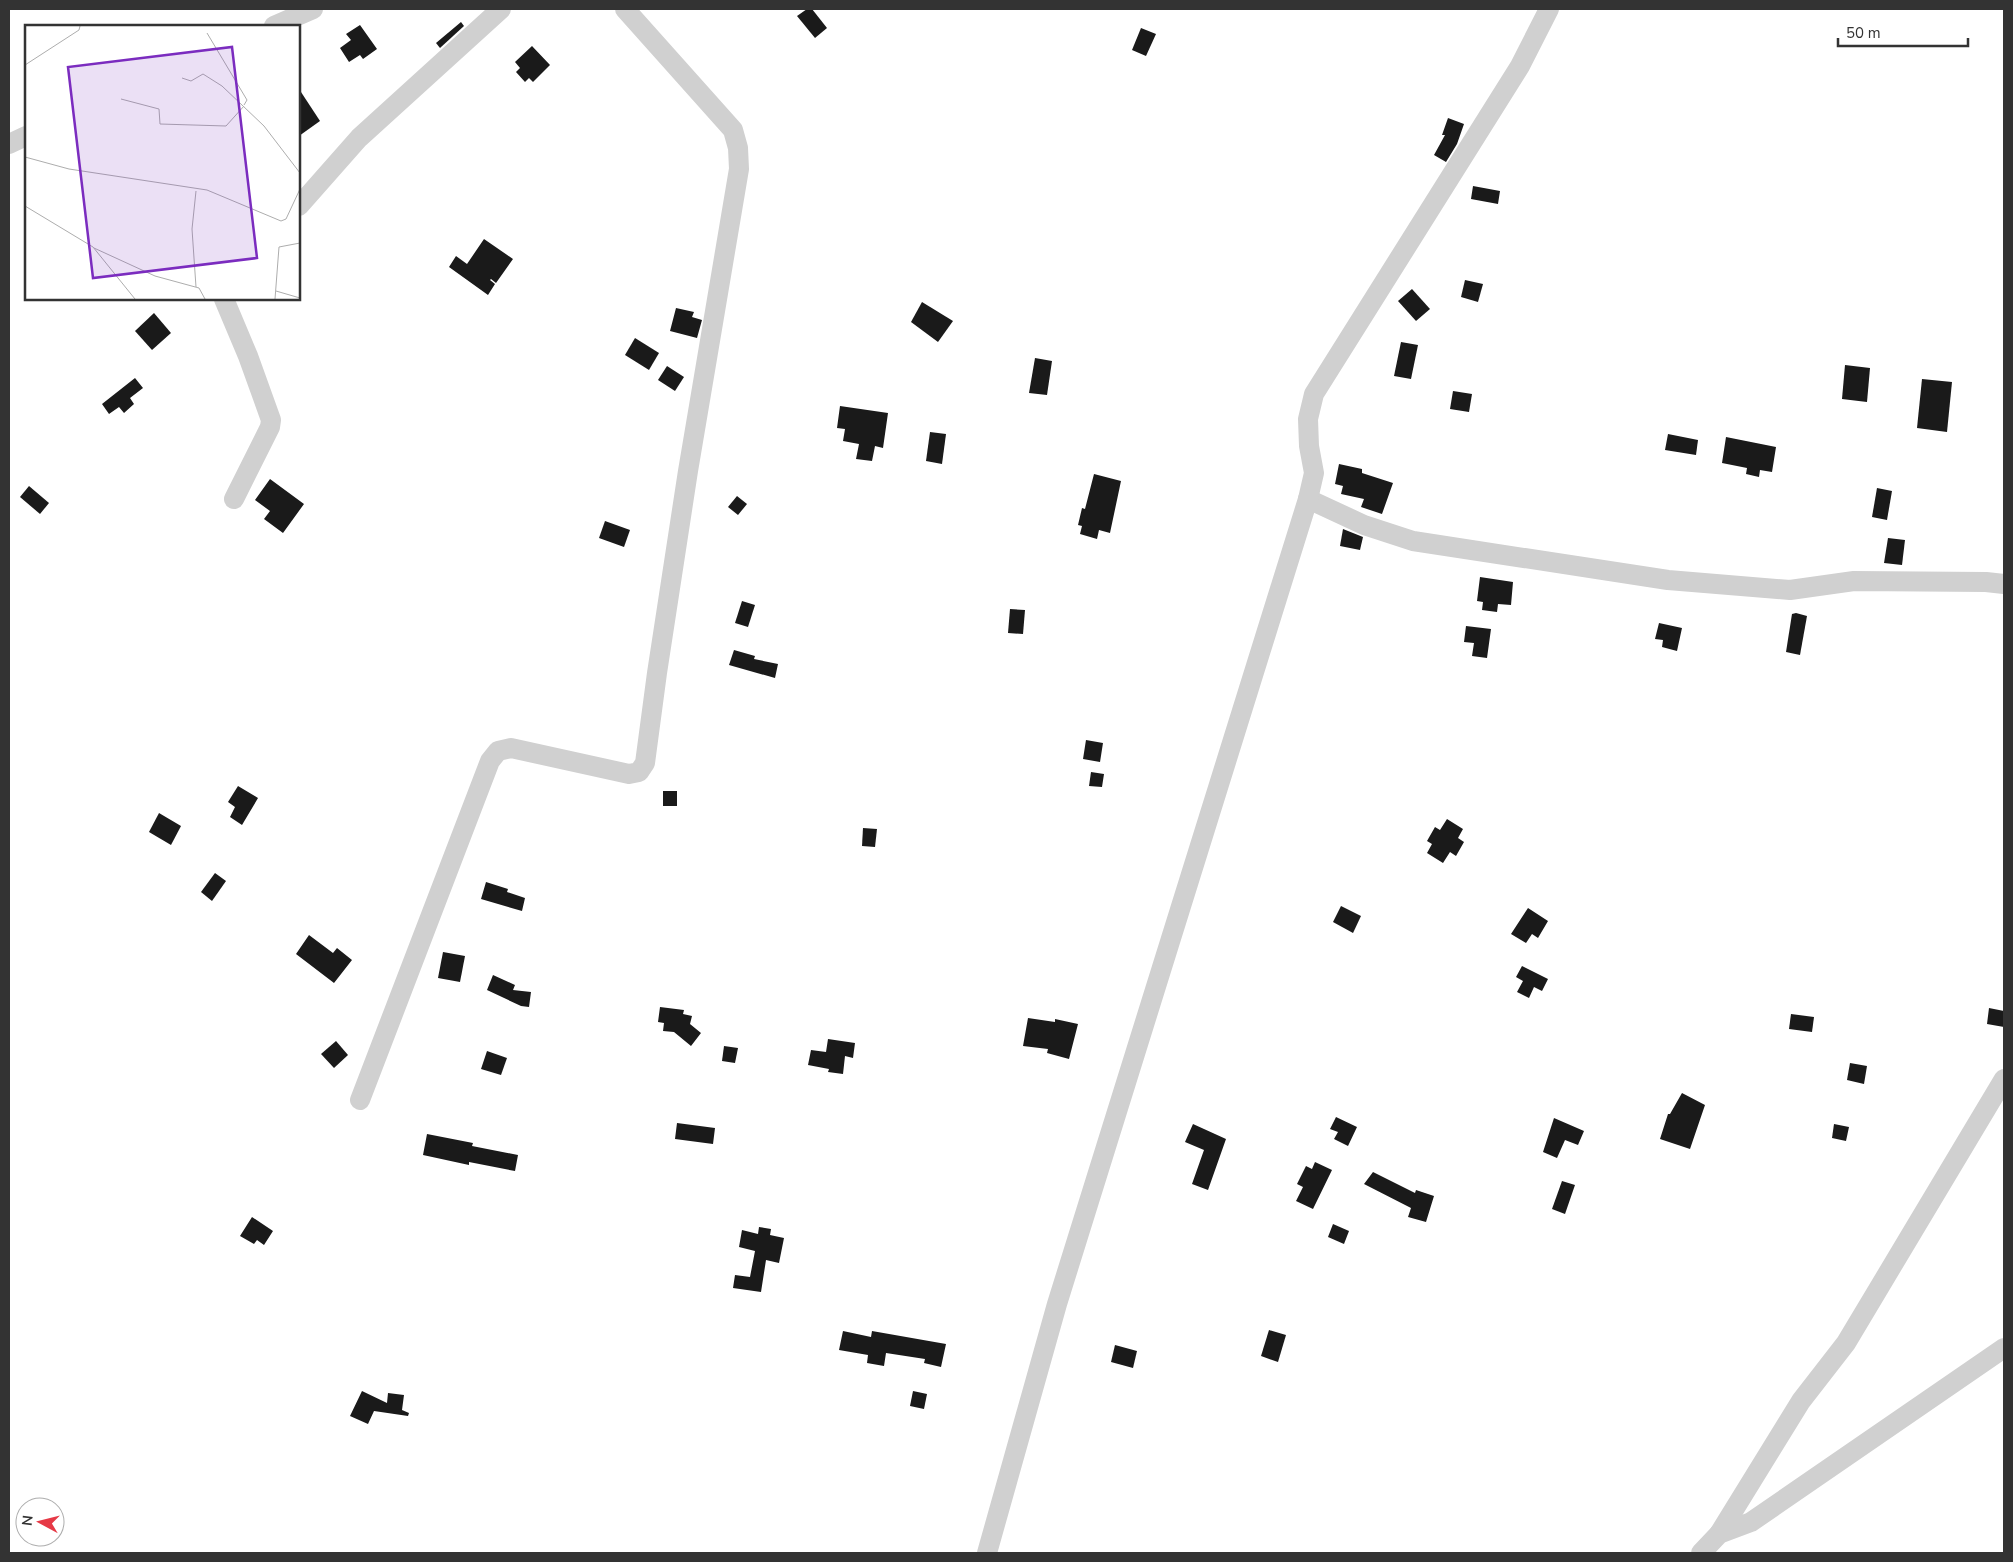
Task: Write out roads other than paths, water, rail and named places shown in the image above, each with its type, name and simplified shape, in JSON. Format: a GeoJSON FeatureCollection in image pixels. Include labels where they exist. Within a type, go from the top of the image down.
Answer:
{"type":"FeatureCollection","features":[{"type":"Feature","properties":{"kind":"street"},"geometry":{"type":"LineString","coordinates":[[276,25],[314,9]]}},
{"type":"Feature","properties":{"kind":"street"},"geometry":{"type":"LineString","coordinates":[[300,205],[359,138],[501,9]]}},
{"type":"Feature","properties":{"kind":"street"},"geometry":{"type":"LineString","coordinates":[[360,1100],[490,761],[498,751],[511,748],[629,774],[638,772],[645,763],[688,471],[739,169],[738,148],[733,130],[625,9]]}},
{"type":"Feature","properties":{"kind":"street"},"geometry":{"type":"LineString","coordinates":[[987,1553],[1057,1304],[1308,499],[1314,473],[1309,446],[1308,419],[1314,394],[1520,66],[1549,9]]}},
{"type":"Feature","properties":{"kind":"street"},"geometry":{"type":"LineString","coordinates":[[9,144],[25,136]]}},
{"type":"Feature","properties":{"kind":"street"},"geometry":{"type":"LineString","coordinates":[[224,300],[248,356],[271,420],[270,426],[234,499]]}},
{"type":"Feature","properties":{"kind":"street"},"geometry":{"type":"LineString","coordinates":[[1308,499],[1364,525],[1413,541],[1668,580],[1790,590],[1854,581],[1986,582],[2004,584]]}},
{"type":"Feature","properties":{"kind":"street"},"geometry":{"type":"LineString","coordinates":[[1701,1553],[1720,1534],[1801,1401],[1846,1343],[2004,1079]]}},
{"type":"Feature","properties":{"kind":"street"},"geometry":{"type":"LineString","coordinates":[[1720,1534],[1750,1522],[2004,1348]]}}]}
